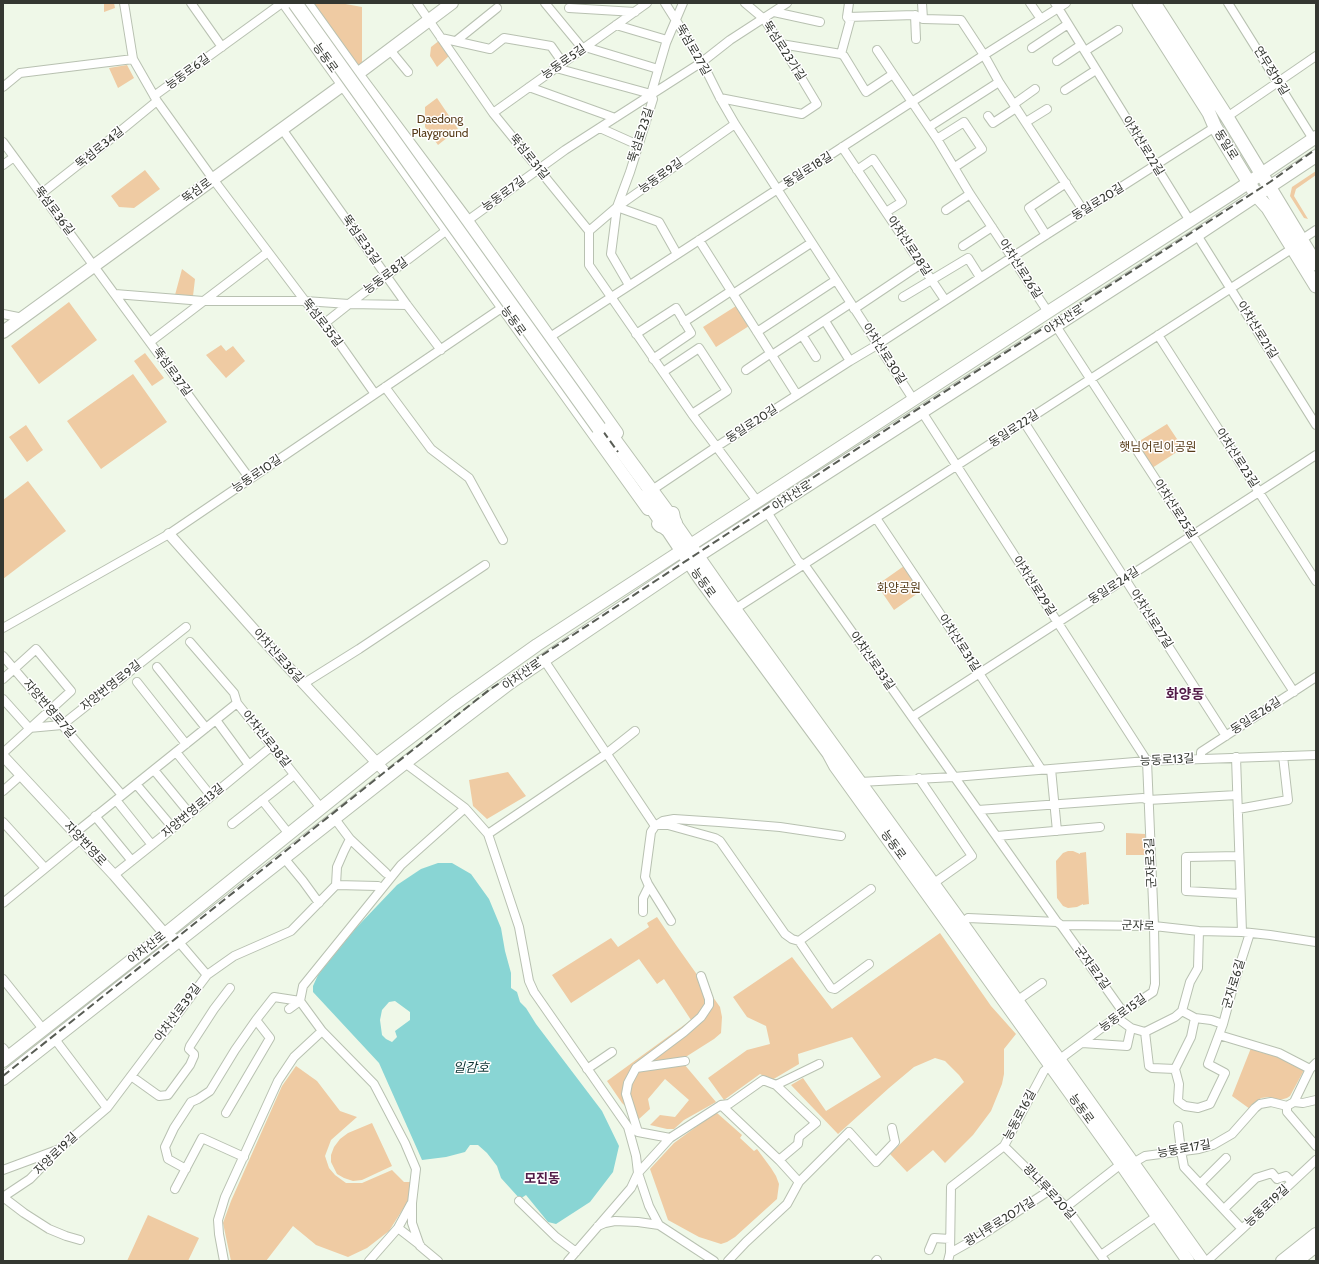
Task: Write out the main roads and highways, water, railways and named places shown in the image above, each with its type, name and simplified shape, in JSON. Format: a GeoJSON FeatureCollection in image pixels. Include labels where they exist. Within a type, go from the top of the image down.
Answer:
{"type":"FeatureCollection","features":[{"type":"Feature","properties":{"kind":"highway"},"geometry":{"type":"LineString","coordinates":[[295,3],[671,525]]}},
{"type":"Feature","properties":{"kind":"highway"},"geometry":{"type":"LineString","coordinates":[[300,3],[550,353],[601,427]]}},
{"type":"Feature","properties":{"kind":"main road","name":"능동로"},"geometry":{"type":"LineString","coordinates":[[283,3],[344,84],[660,526],[671,525]]}},
{"type":"Feature","properties":{"kind":"main road","name":"능동로"},"geometry":{"type":"LineString","coordinates":[[306,3],[467,221],[674,514],[671,525],[685,547],[828,753],[860,782],[1018,1000],[1055,1063],[1121,1164],[1188,1261]]}},
{"type":"Feature","properties":{"kind":"main road","name":"뚝섬로"},"geometry":{"type":"LineString","coordinates":[[3,332],[344,84],[452,3]]}},
{"type":"Feature","properties":{"kind":"main road","name":"동일로"},"geometry":{"type":"LineString","coordinates":[[1139,3],[1209,113],[1215,127],[1257,196],[1268,208],[1282,231],[1298,241],[1316,264]]}},
{"type":"Feature","properties":{"kind":"main road","name":"동일로"},"geometry":{"type":"LineString","coordinates":[[1154,3],[1270,187],[1298,241],[1316,286]]}},
{"type":"Feature","properties":{"kind":"main road","name":"아차산로"},"geometry":{"type":"LineString","coordinates":[[3,1078],[478,706],[693,559],[716,540],[767,512],[894,421],[913,399],[1249,183],[1315,138]]}},
{"type":"Feature","properties":{"kind":"main road","name":"아차산로"},"geometry":{"type":"LineString","coordinates":[[5,1055],[43,1029],[165,934],[377,763],[454,704],[537,645],[757,500],[894,421],[922,412],[1257,196],[1316,156]]}},
{"type":"Feature","properties":{"kind":"main road"},"geometry":{"type":"LineString","coordinates":[[706,534],[716,540],[894,421]]}},
{"type":"Feature","properties":{"kind":"main road","name":"능동로"},"geometry":{"type":"LineString","coordinates":[[693,559],[735,609],[839,762],[1055,1063],[1133,1163],[1203,1261]]}},
{"type":"Feature","properties":{"kind":"main road"},"geometry":{"type":"LineString","coordinates":[[1282,1261],[1316,1234]]}},
{"type":"Feature","properties":{"kind":"main road"},"geometry":{"type":"LineString","coordinates":[[1297,1261],[1314,1249]]}},
{"type":"Feature","properties":{"kind":"water","name":"일감호"},"geometry":{"type":"Polygon","coordinates":[[[438,863],[452,863],[471,874],[489,899],[501,928],[511,973],[511,988],[517,992],[520,1002],[602,1111],[619,1146],[613,1172],[590,1202],[556,1224],[548,1222],[526,1195],[520,1199],[501,1178],[497,1166],[487,1153],[478,1145],[470,1145],[465,1152],[446,1157],[422,1160],[379,1063],[313,992],[313,986],[318,975],[356,928],[397,885],[421,869],[438,863]],[[395,1001],[389,1002],[382,1010],[380,1020],[382,1035],[392,1042],[397,1037],[395,1031],[410,1020],[410,1012],[395,1001]]]}},
{"type":"Feature","properties":{"kind":"railway"},"geometry":{"type":"LineString","coordinates":[[294,3],[618,452]]}},
{"type":"Feature","properties":{"kind":"railway"},"geometry":{"type":"LineString","coordinates":[[3,1076],[489,690],[904,418],[1270,182],[1316,149]]}},
{"type":"Feature","properties":{"kind":"district","name":"화양동"},"geometry":{"type":"Point","coordinates":[1185,695]}},
{"type":"Feature","properties":{"kind":"district","name":"모진동"},"geometry":{"type":"Point","coordinates":[542,1179]}},
{"type":"Feature","properties":{"kind":"park label","name":"Daedong Playground"},"geometry":{"type":"Point","coordinates":[440,126]}},
{"type":"Feature","properties":{"kind":"park label","name":"햇님어린이공원"},"geometry":{"type":"Point","coordinates":[1158,447]}},
{"type":"Feature","properties":{"kind":"park label","name":"화양공원"},"geometry":{"type":"Point","coordinates":[899,588]}}]}
